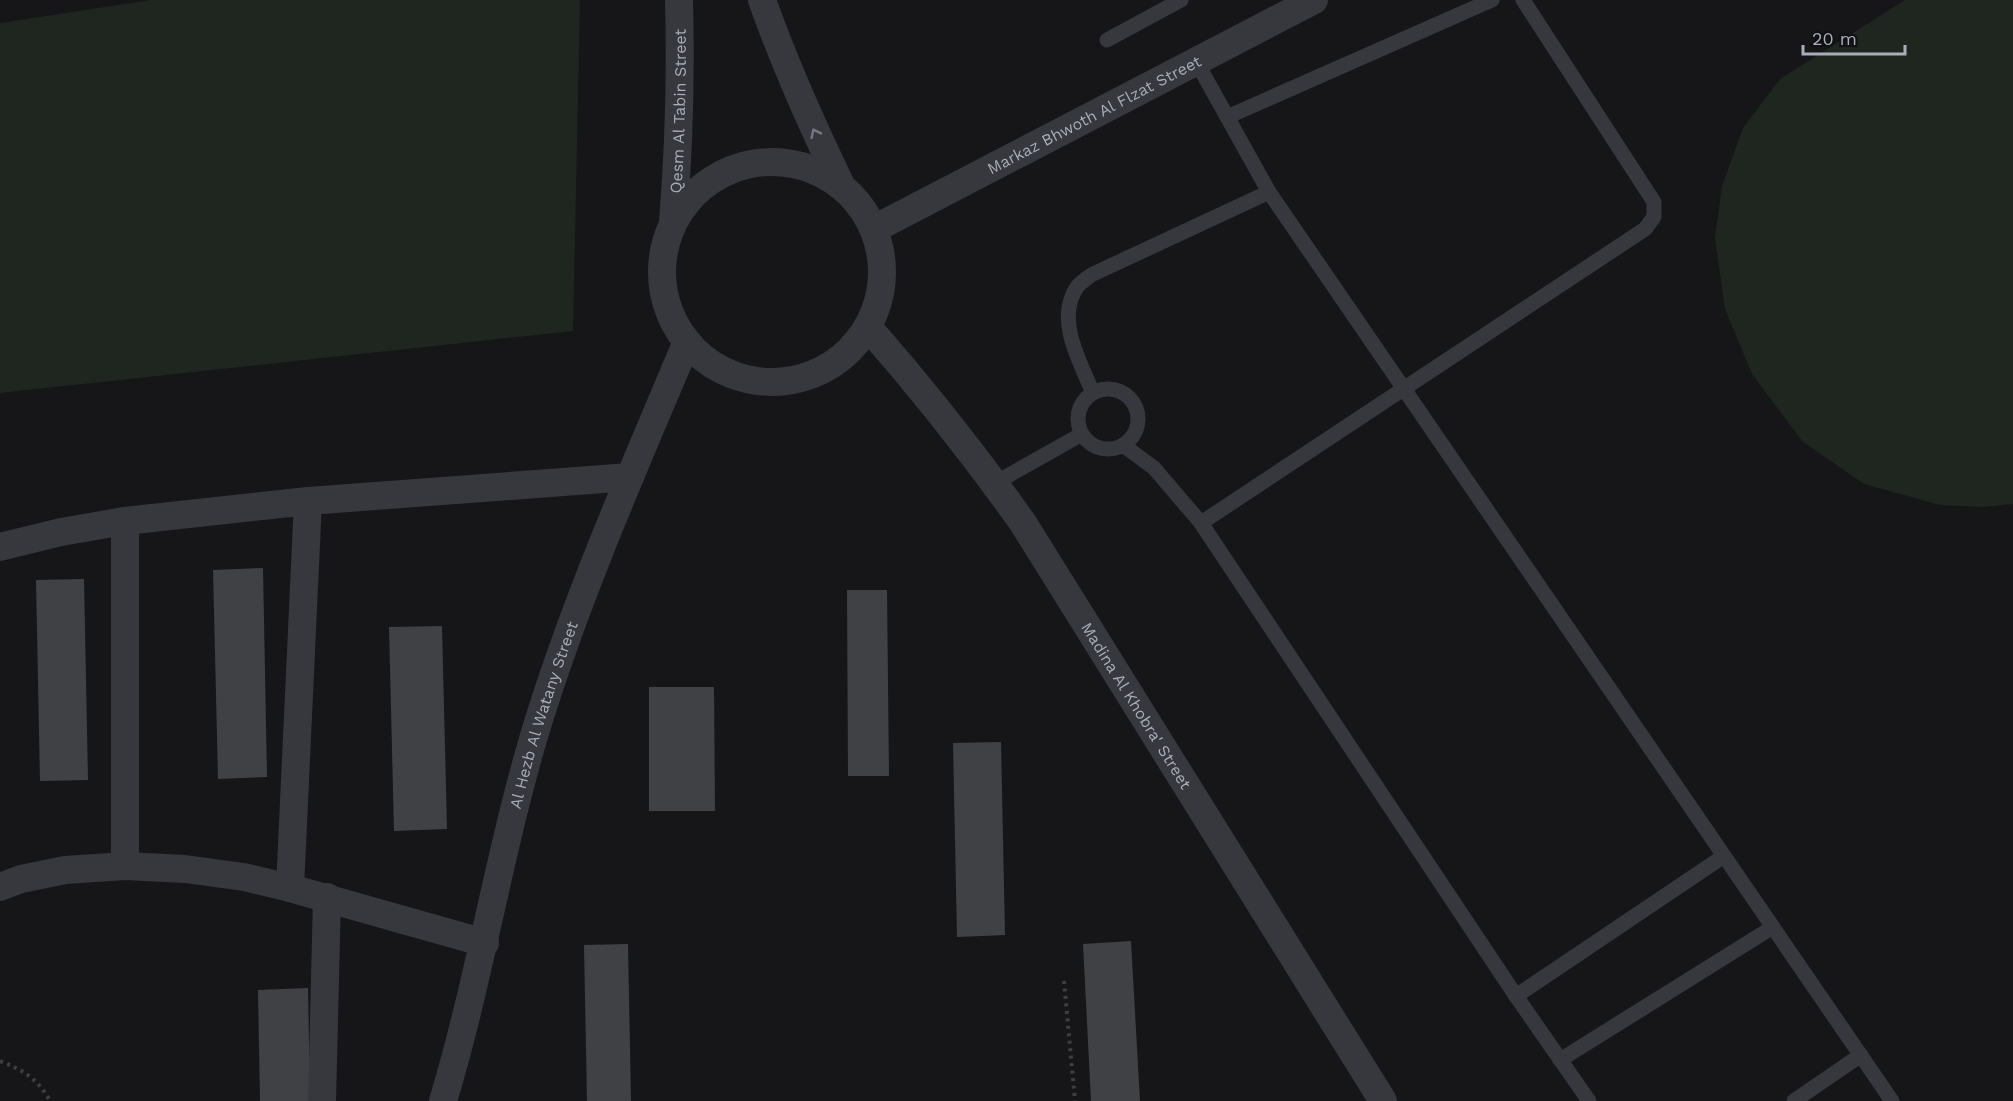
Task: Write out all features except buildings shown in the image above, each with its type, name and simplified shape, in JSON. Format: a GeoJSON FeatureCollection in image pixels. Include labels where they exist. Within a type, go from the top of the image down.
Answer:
{"type":"FeatureCollection","features":[{"type":"Feature","properties":{"kind":"street","name":"Qesm Al Tabin Street"},"geometry":{"type":"LineString","coordinates":[[673,222],[680,140],[679,0]]}},
{"type":"Feature","properties":{"kind":"street"},"geometry":{"type":"LineString","coordinates":[[762,0],[783,60],[809,120],[841,185],[860,205],[874,229],[882,261],[880,296],[868,327],[840,360],[802,379],[760,383],[719,370],[686,344],[666,306],[661,263],[673,222],[704,184],[748,163],[798,164],[841,185]]}},
{"type":"Feature","properties":{"kind":"street","name":"Markaz Bhwoth Al Flzat Street"},"geometry":{"type":"LineString","coordinates":[[874,229],[1314,0]]}},
{"type":"Feature","properties":{"kind":"street","name":"Madina Al Khobra' Street"},"geometry":{"type":"LineString","coordinates":[[868,327],[923,390],[1023,523],[1383,1101]]}},
{"type":"Feature","properties":{"kind":"street","name":"Al Hezb Al Watany Street"},"geometry":{"type":"LineString","coordinates":[[443,1101],[485,943],[510,827],[541,712],[580,600],[686,344]]}},
{"type":"Feature","properties":{"kind":"street"},"geometry":{"type":"LineString","coordinates":[[0,547],[61,532],[125,521],[308,501],[630,477]]}},
{"type":"Feature","properties":{"kind":"street"},"geometry":{"type":"LineString","coordinates":[[290,888],[308,501]]}},
{"type":"Feature","properties":{"kind":"street"},"geometry":{"type":"LineString","coordinates":[[125,521],[125,866]]}},
{"type":"Feature","properties":{"kind":"street"},"geometry":{"type":"LineString","coordinates":[[0,887],[21,879],[66,870],[125,866],[185,868],[244,877],[327,897],[485,943]]}},
{"type":"Feature","properties":{"kind":"street"},"geometry":{"type":"LineString","coordinates":[[322,1101],[327,897]]}},
{"type":"Feature","properties":{"kind":"lane"},"geometry":{"type":"LineString","coordinates":[[1107,40],[1181,0]]}},
{"type":"Feature","properties":{"kind":"lane"},"geometry":{"type":"LineString","coordinates":[[1227,117],[1492,0]]}},
{"type":"Feature","properties":{"kind":"lane"},"geometry":{"type":"LineString","coordinates":[[1201,522],[1645,229],[1654,217],[1654,202],[1523,0]]}},
{"type":"Feature","properties":{"kind":"lane"},"geometry":{"type":"LineString","coordinates":[[1196,61],[1269,192],[1892,1101]]}},
{"type":"Feature","properties":{"kind":"lane"},"geometry":{"type":"LineString","coordinates":[[1093,393],[1074,345],[1068,321],[1070,302],[1078,286],[1091,275],[1269,192]]}},
{"type":"Feature","properties":{"kind":"lane"},"geometry":{"type":"LineString","coordinates":[[1104,389],[1116,389],[1134,404],[1138,415],[1137,427],[1132,438],[1123,445],[1112,449],[1101,449],[1090,444],[1082,434],[1078,423],[1079,411],[1084,401],[1093,393],[1104,389]]}},
{"type":"Feature","properties":{"kind":"lane"},"geometry":{"type":"LineString","coordinates":[[995,483],[1082,434]]}},
{"type":"Feature","properties":{"kind":"lane"},"geometry":{"type":"LineString","coordinates":[[1123,445],[1154,468],[1201,522],[1516,996],[1589,1101]]}},
{"type":"Feature","properties":{"kind":"lane"},"geometry":{"type":"LineString","coordinates":[[1516,996],[1724,856]]}},
{"type":"Feature","properties":{"kind":"lane"},"geometry":{"type":"LineString","coordinates":[[1560,1060],[1773,927]]}},
{"type":"Feature","properties":{"kind":"lane"},"geometry":{"type":"LineString","coordinates":[[1794,1101],[1861,1055]]}},
{"type":"Feature","properties":{"kind":"path"},"geometry":{"type":"LineString","coordinates":[[1064,981],[1075,1101]]}},
{"type":"Feature","properties":{"kind":"path"},"geometry":{"type":"LineString","coordinates":[[0,1060],[22,1069],[43,1088],[50,1101]]}},
{"type":"Feature","properties":{"kind":"shaded area"},"geometry":{"type":"Polygon","coordinates":[[[151,0],[580,0],[573,331],[0,393],[0,23],[151,0]]]}},
{"type":"Feature","properties":{"kind":"shaded area"},"geometry":{"type":"Polygon","coordinates":[[[1905,0],[2013,0],[2013,504],[1983,507],[1940,505],[1864,484],[1802,441],[1752,374],[1725,309],[1715,238],[1722,186],[1743,128],[1780,79],[1905,0]]]}}]}
